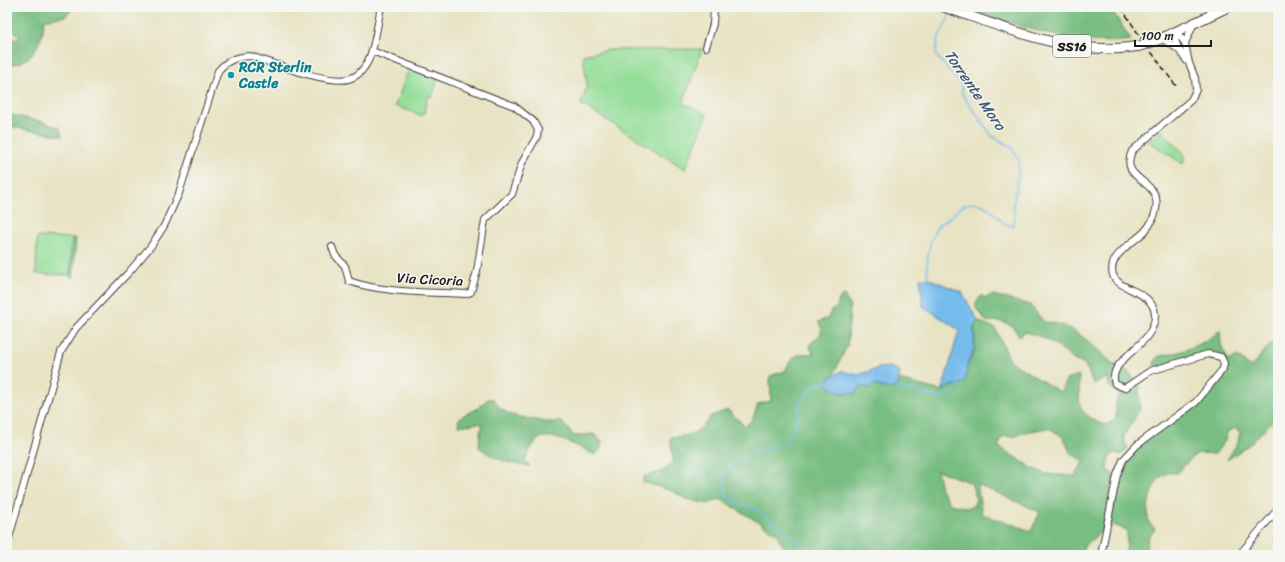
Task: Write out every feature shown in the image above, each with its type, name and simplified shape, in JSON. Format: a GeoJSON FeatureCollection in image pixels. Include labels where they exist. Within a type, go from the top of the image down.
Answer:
{"type":"FeatureCollection","features":[{"type":"Feature","properties":{"kind":"main road","name":"SS16"},"geometry":{"type":"LineString","coordinates":[[944,7],[1054,42],[1078,48],[1114,50],[1140,46],[1160,39],[1228,7]]}},
{"type":"Feature","properties":{"kind":"street"},"geometry":{"type":"LineString","coordinates":[[7,544],[61,352],[76,328],[130,271],[151,246],[164,226],[178,193],[218,71],[225,63],[236,57],[250,56],[332,80],[341,80],[356,76],[362,71],[372,51],[381,7]]}},
{"type":"Feature","properties":{"kind":"street"},"geometry":{"type":"LineString","coordinates":[[706,47],[713,24],[714,7]]}},
{"type":"Feature","properties":{"kind":"street"},"geometry":{"type":"LineString","coordinates":[[1206,17],[1215,7]]}},
{"type":"Feature","properties":{"kind":"street"},"geometry":{"type":"LineString","coordinates":[[1185,43],[1194,23]]}},
{"type":"Feature","properties":{"kind":"street"},"geometry":{"type":"LineString","coordinates":[[1176,31],[1185,43],[1189,64]]}},
{"type":"Feature","properties":{"kind":"street"},"geometry":{"type":"LineString","coordinates":[[1101,555],[1117,475],[1123,460],[1137,445],[1196,402],[1223,369],[1224,363],[1221,357],[1208,354],[1150,371],[1125,388],[1115,384],[1112,376],[1113,371],[1119,364],[1141,345],[1151,327],[1155,315],[1153,307],[1146,298],[1130,287],[1118,283],[1113,275],[1113,264],[1119,253],[1146,230],[1156,209],[1156,196],[1152,188],[1135,176],[1130,169],[1128,161],[1132,151],[1191,100],[1196,90],[1195,78],[1189,64],[1179,50],[1175,37],[1176,31]]}},
{"type":"Feature","properties":{"kind":"street"},"geometry":{"type":"LineString","coordinates":[[1160,39],[1179,50]]}},
{"type":"Feature","properties":{"kind":"street","name":"Via Cicoria"},"geometry":{"type":"LineString","coordinates":[[332,247],[335,255],[345,266],[349,281],[356,284],[404,290],[466,294],[471,292],[477,271],[485,220],[512,194],[522,163],[537,136],[538,130],[533,122],[514,106],[372,51]]}},
{"type":"Feature","properties":{"kind":"street"},"geometry":{"type":"LineString","coordinates":[[1239,555],[1278,509]]}},
{"type":"Feature","properties":{"kind":"green space"},"geometry":{"type":"Polygon","coordinates":[[[7,7],[75,7],[66,16],[44,20],[38,44],[29,57],[15,64],[7,64],[7,42],[20,37],[7,25],[7,7]]]}},
{"type":"Feature","properties":{"kind":"green space"},"geometry":{"type":"Polygon","coordinates":[[[964,7],[1110,7],[1131,40],[1110,42],[1067,38],[1004,21],[964,7]]]}},
{"type":"Feature","properties":{"kind":"green space"},"geometry":{"type":"Polygon","coordinates":[[[702,49],[683,103],[706,114],[706,119],[685,169],[581,104],[587,86],[583,55],[609,50],[702,49]]]}},
{"type":"Feature","properties":{"kind":"green space"},"geometry":{"type":"Polygon","coordinates":[[[409,68],[438,79],[432,97],[428,96],[423,116],[395,106],[409,68]]]}},
{"type":"Feature","properties":{"kind":"green space"},"geometry":{"type":"Polygon","coordinates":[[[7,114],[43,122],[60,128],[62,136],[7,126],[7,114]]]}},
{"type":"Feature","properties":{"kind":"green space"},"geometry":{"type":"Polygon","coordinates":[[[1161,130],[1185,155],[1183,164],[1148,141],[1161,130]]]}},
{"type":"Feature","properties":{"kind":"green space"},"geometry":{"type":"Polygon","coordinates":[[[37,237],[72,238],[70,275],[36,274],[37,237]]]}},
{"type":"Feature","properties":{"kind":"green space"},"geometry":{"type":"Polygon","coordinates":[[[72,238],[76,238],[73,279],[70,275],[72,238]]]}},
{"type":"Feature","properties":{"kind":"green space"},"geometry":{"type":"Polygon","coordinates":[[[844,295],[850,307],[847,346],[834,374],[830,377],[860,387],[875,385],[891,389],[898,385],[899,380],[942,391],[950,386],[964,383],[968,363],[973,356],[975,342],[974,327],[978,321],[995,328],[1011,362],[1060,392],[1067,379],[1079,375],[1080,406],[1081,409],[1092,419],[1099,423],[1106,424],[1116,418],[1116,401],[1121,392],[1116,391],[1109,386],[1108,376],[1104,380],[1093,384],[1084,363],[1070,357],[1054,344],[1030,333],[1025,332],[1019,336],[1009,324],[986,321],[976,308],[976,302],[982,295],[984,298],[994,295],[1030,305],[1044,322],[1065,326],[1074,331],[1113,364],[1130,374],[1140,388],[1140,407],[1138,414],[1124,436],[1125,444],[1128,448],[1122,455],[1114,453],[1109,458],[1107,469],[1114,475],[1103,530],[1083,547],[1083,555],[786,555],[787,551],[779,540],[778,534],[720,499],[708,504],[686,499],[672,491],[643,482],[644,476],[662,471],[672,463],[671,437],[689,435],[699,430],[711,416],[728,410],[745,426],[752,420],[758,404],[771,401],[770,376],[785,371],[790,362],[796,356],[803,354],[814,354],[811,350],[810,344],[820,335],[822,329],[818,322],[828,318],[831,311],[837,307],[839,299],[844,295]],[[1048,428],[1025,432],[1013,437],[1003,436],[998,446],[1032,468],[1046,474],[1075,476],[1084,461],[1070,453],[1065,440],[1059,434],[1048,428]],[[937,470],[941,489],[950,504],[969,508],[974,505],[976,498],[971,483],[937,470]],[[977,484],[982,514],[1031,531],[1040,512],[977,484]]]}},
{"type":"Feature","properties":{"kind":"green space"},"geometry":{"type":"Polygon","coordinates":[[[1220,330],[1221,345],[1229,361],[1237,356],[1251,367],[1274,340],[1278,333],[1278,371],[1273,378],[1278,382],[1278,415],[1250,444],[1227,460],[1238,442],[1240,432],[1235,428],[1227,432],[1225,441],[1215,454],[1199,453],[1190,459],[1178,473],[1169,473],[1161,477],[1153,488],[1149,502],[1149,522],[1155,529],[1148,538],[1145,555],[1126,555],[1127,530],[1110,524],[1117,482],[1123,466],[1136,449],[1149,438],[1182,416],[1211,392],[1221,380],[1225,367],[1223,357],[1215,351],[1154,368],[1155,360],[1160,356],[1180,352],[1192,347],[1210,338],[1220,330]]]}},
{"type":"Feature","properties":{"kind":"green space"},"geometry":{"type":"Polygon","coordinates":[[[488,399],[493,399],[501,409],[511,415],[546,422],[562,422],[574,436],[594,434],[602,442],[600,450],[595,455],[560,439],[545,437],[537,440],[529,452],[525,461],[530,466],[509,463],[496,458],[479,447],[480,433],[483,425],[479,423],[459,426],[458,420],[462,416],[477,409],[488,399]]]}},
{"type":"Feature","properties":{"kind":"water"},"geometry":{"type":"Polygon","coordinates":[[[920,278],[930,279],[962,292],[978,321],[974,327],[974,350],[968,363],[965,383],[950,386],[942,391],[959,330],[923,306],[920,278]]]}},
{"type":"Feature","properties":{"kind":"water"},"geometry":{"type":"Polygon","coordinates":[[[891,367],[900,371],[898,385],[891,389],[875,385],[870,388],[860,387],[855,393],[847,393],[836,391],[827,384],[830,377],[842,371],[858,375],[879,368],[891,367]]]}},
{"type":"Feature","properties":{"kind":"waterway","name":"Torrente Moro"},"geometry":{"type":"LineString","coordinates":[[928,279],[927,266],[929,251],[935,230],[939,225],[966,204],[978,203],[983,205],[1008,225],[1012,226],[1015,218],[1013,206],[1018,177],[1019,159],[1011,147],[992,136],[962,94],[962,86],[936,55],[939,37],[950,14]]}},
{"type":"Feature","properties":{"kind":"waterway","name":"Torrente Moro"},"geometry":{"type":"LineString","coordinates":[[804,555],[800,542],[756,510],[727,497],[724,475],[737,460],[787,442],[795,427],[799,405],[812,386],[830,381]]}},
{"type":"Feature","properties":{"kind":"waterway","name":"Torrente Moro"},"geometry":{"type":"LineString","coordinates":[[895,387],[944,398],[957,388],[959,383]]}},
{"type":"Feature","properties":{"kind":"railway"},"geometry":{"type":"LineString","coordinates":[[1121,7],[1139,35],[1176,86]]}},
{"type":"Feature","properties":{"kind":"place","name":"RCR Sterlin Castle"},"geometry":{"type":"Point","coordinates":[231,75]}}]}
